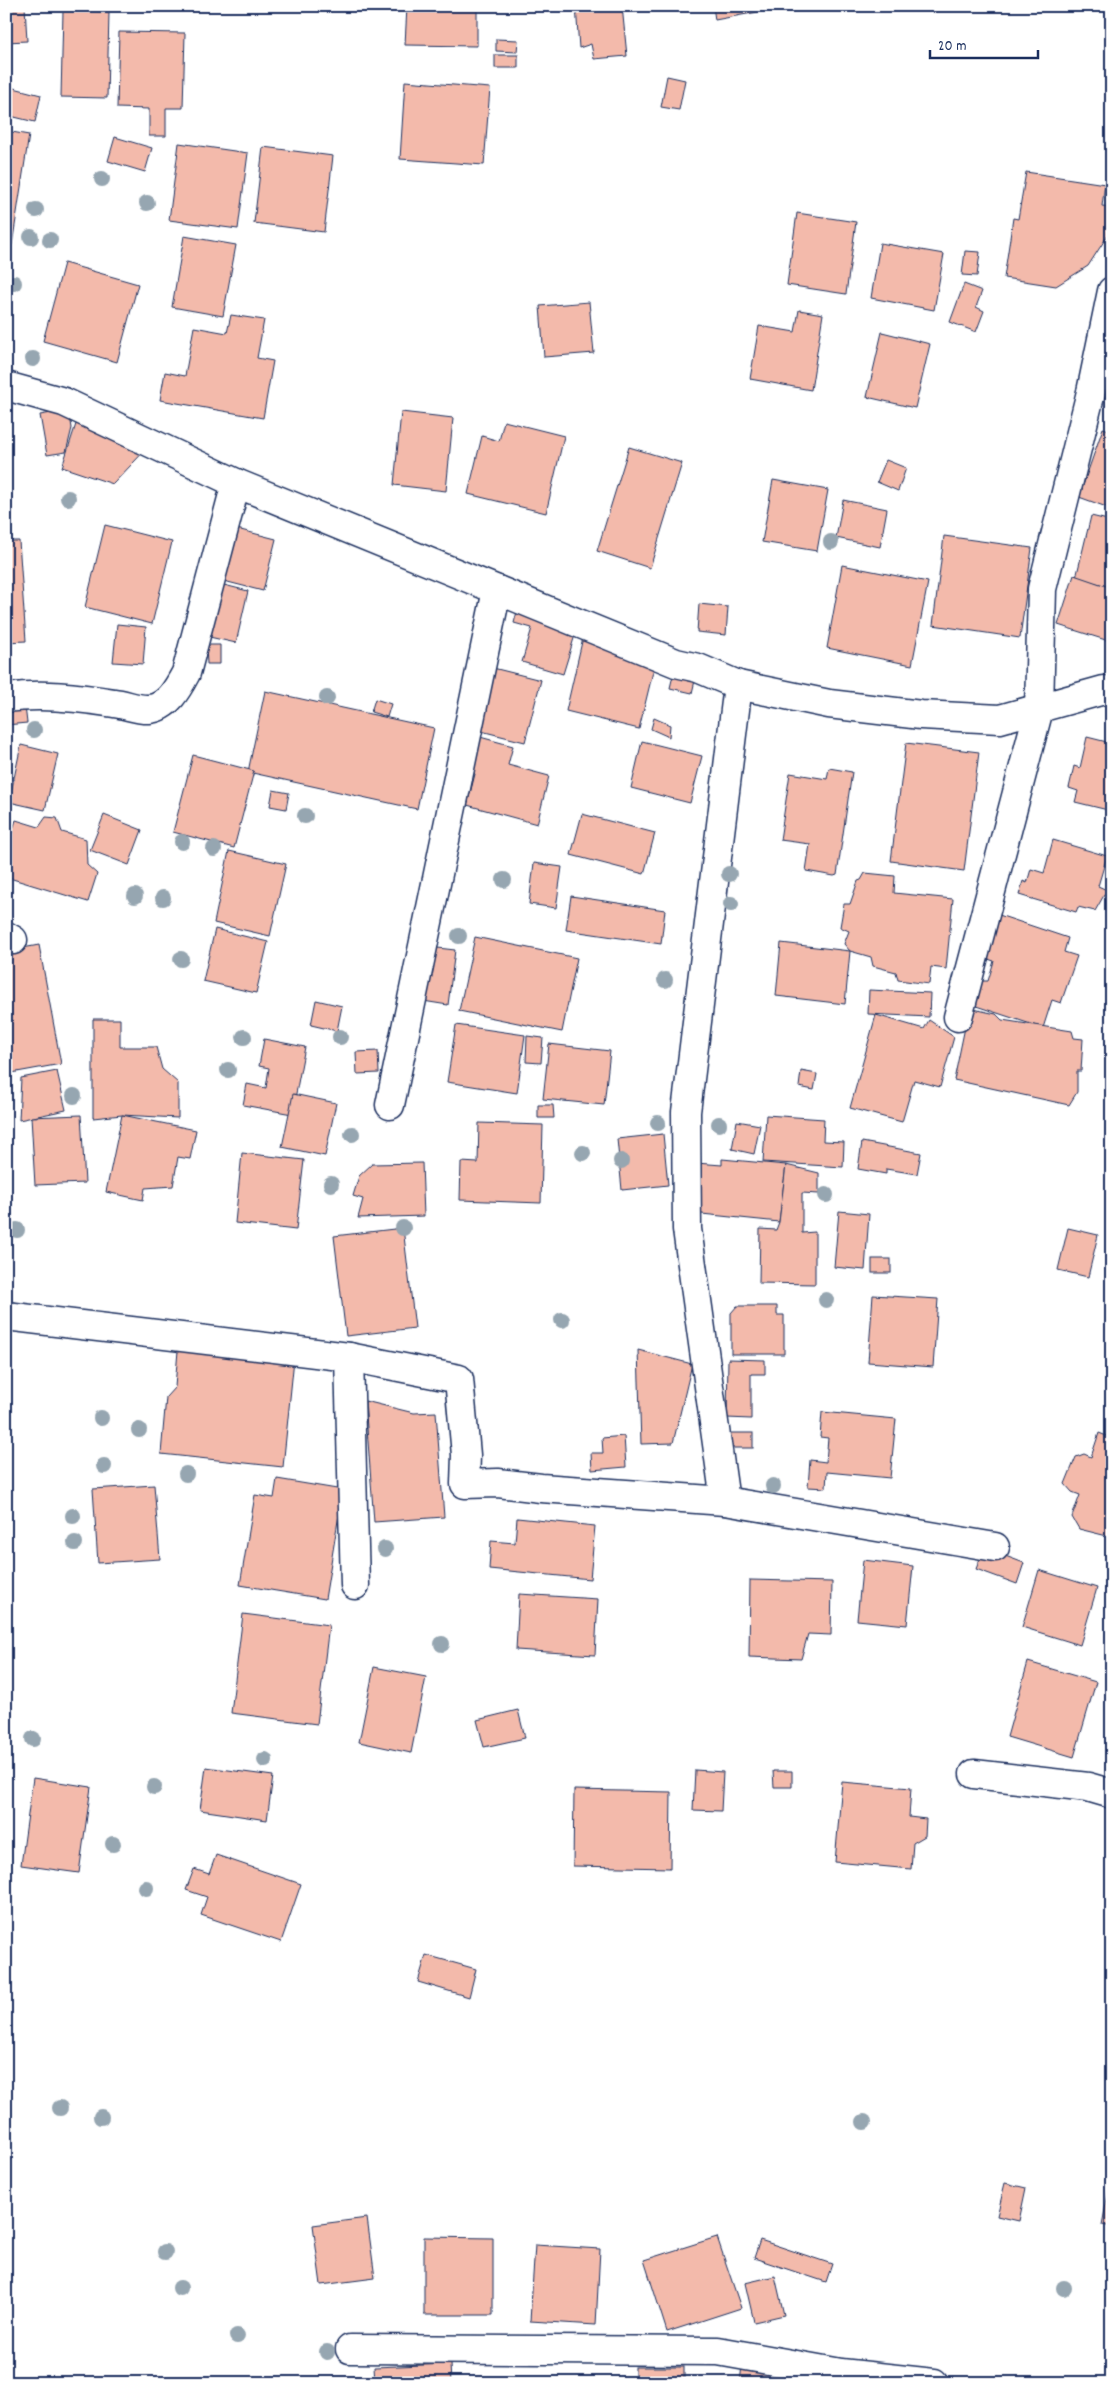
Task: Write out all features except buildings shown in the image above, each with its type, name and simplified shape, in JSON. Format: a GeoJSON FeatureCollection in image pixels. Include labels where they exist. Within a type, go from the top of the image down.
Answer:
{"type":"FeatureCollection","features":[{"type":"Feature","properties":{"kind":"street"},"geometry":{"type":"LineString","coordinates":[[958,1017],[1039,709],[1042,589],[1101,395],[1112,291]]}},
{"type":"Feature","properties":{"kind":"street"},"geometry":{"type":"LineString","coordinates":[[6,386],[64,402],[236,482],[497,590],[676,662],[698,668],[738,686],[829,704],[921,715],[1000,720],[1104,690],[1112,693]]}},
{"type":"Feature","properties":{"kind":"street"},"geometry":{"type":"LineString","coordinates":[[6,698],[34,694],[116,703],[148,709],[164,703],[177,689],[186,673],[236,482]]}},
{"type":"Feature","properties":{"kind":"street"},"geometry":{"type":"LineString","coordinates":[[390,1105],[497,590]]}},
{"type":"Feature","properties":{"kind":"street"},"geometry":{"type":"LineString","coordinates":[[725,1501],[687,1229],[686,1112],[738,686]]}},
{"type":"Feature","properties":{"kind":"street"},"geometry":{"type":"LineString","coordinates":[[6,1316],[349,1357],[459,1379],[466,1455],[465,1484],[498,1482],[541,1488],[725,1501],[995,1547]]}},
{"type":"Feature","properties":{"kind":"street"},"geometry":{"type":"LineString","coordinates":[[349,1357],[355,1585]]}},
{"type":"Feature","properties":{"kind":"street"},"geometry":{"type":"LineString","coordinates":[[974,1774],[1088,1787],[1112,1794]]}},
{"type":"Feature","properties":{"kind":"street"},"geometry":{"type":"LineString","coordinates":[[350,2349],[718,2351],[841,2373],[934,2383]]}}]}
